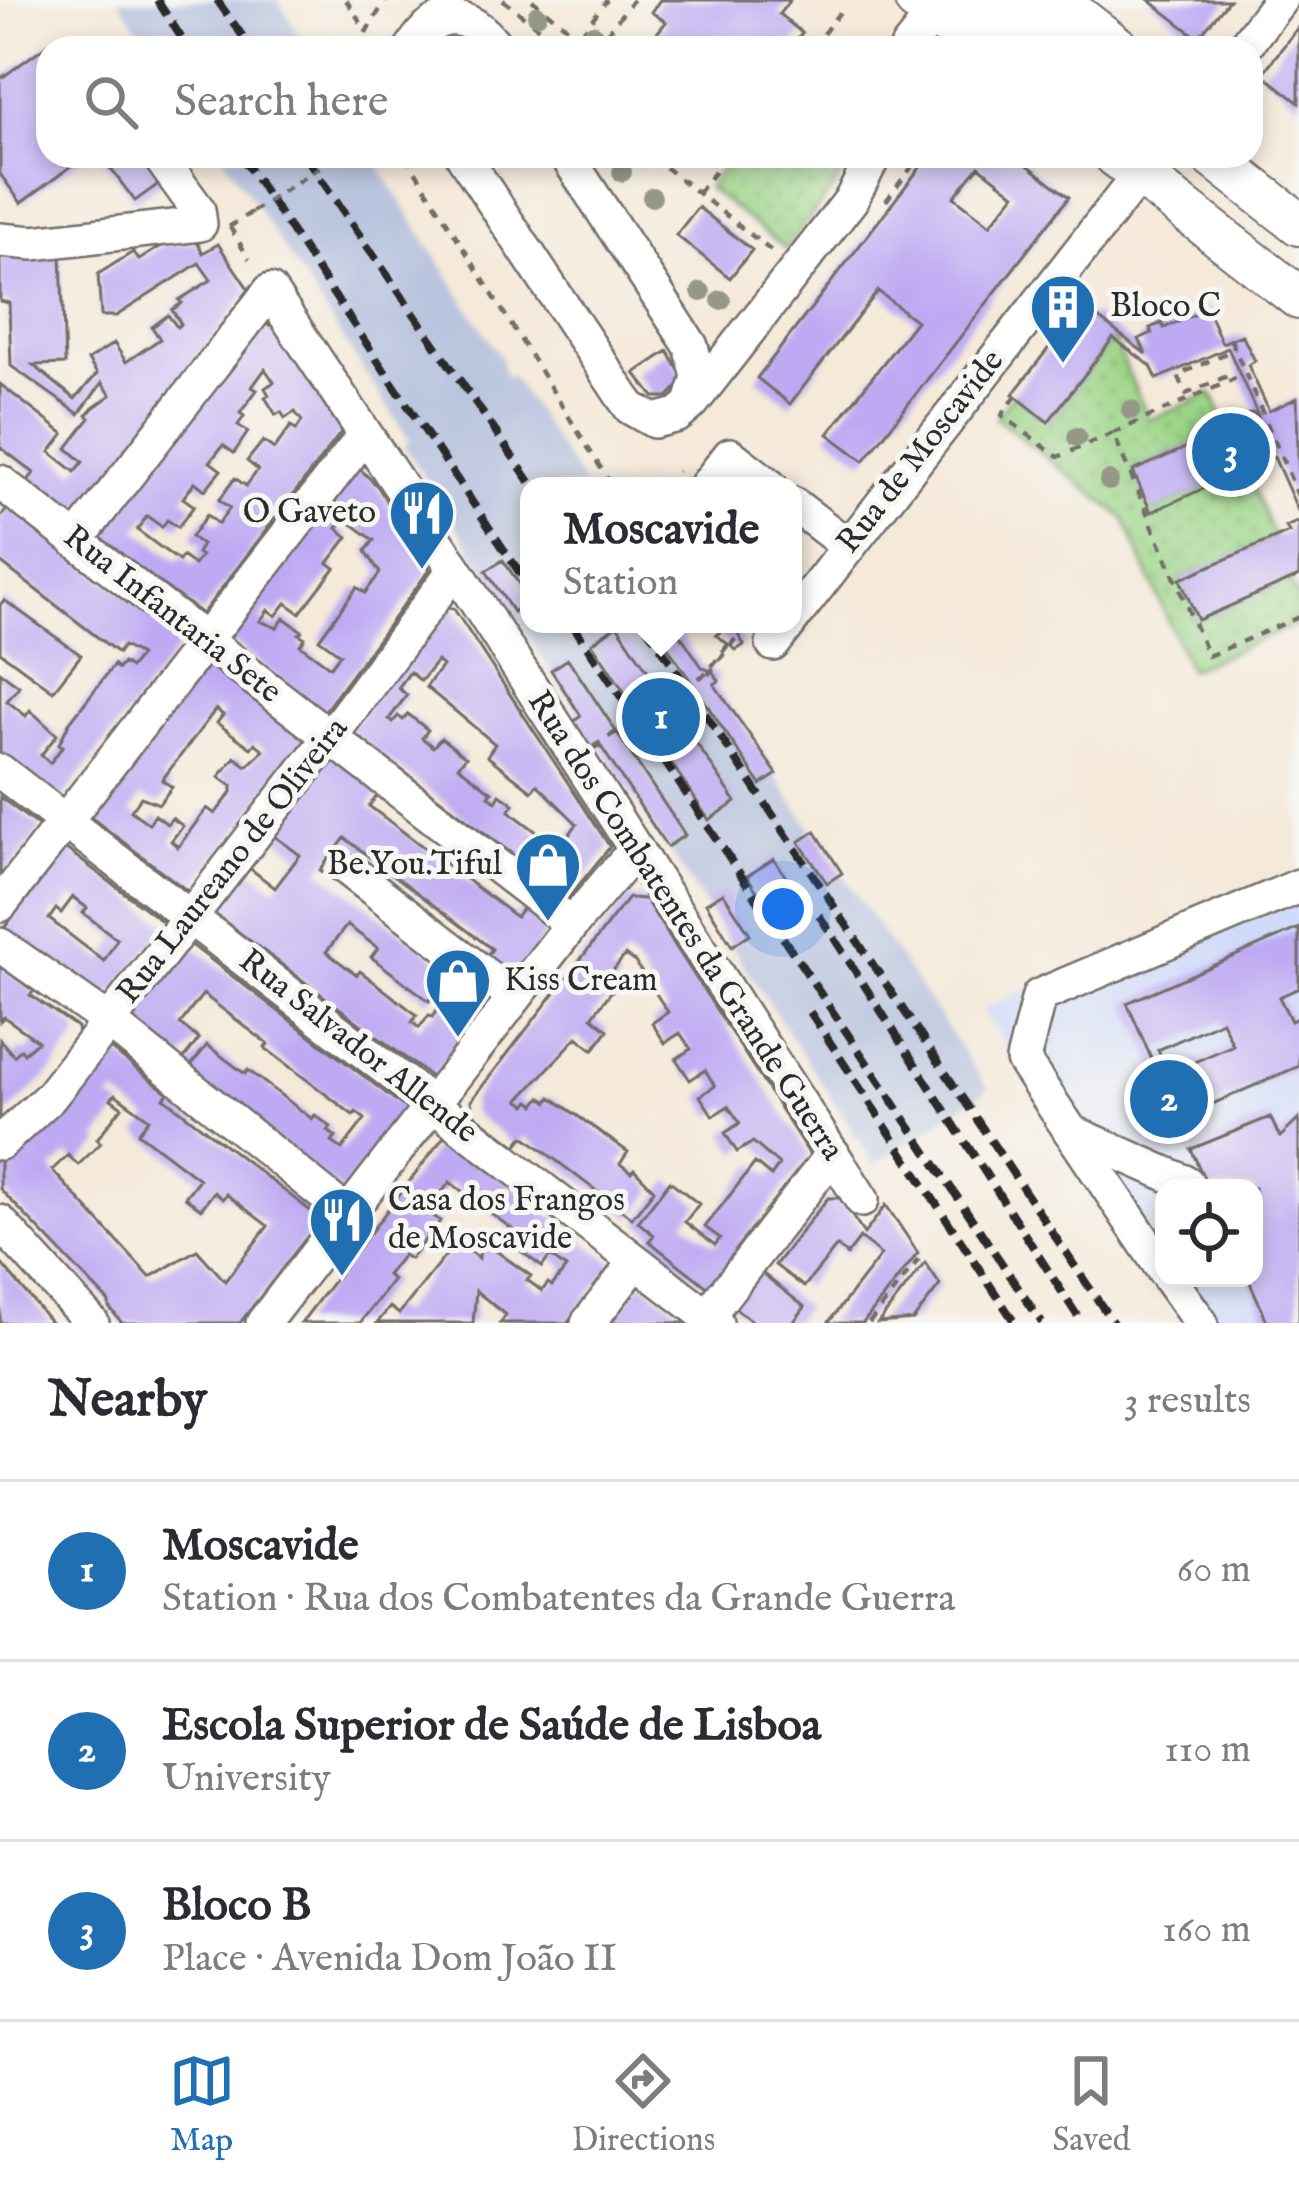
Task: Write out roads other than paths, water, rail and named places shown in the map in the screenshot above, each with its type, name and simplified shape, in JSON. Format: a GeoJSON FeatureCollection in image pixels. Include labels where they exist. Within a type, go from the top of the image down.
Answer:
{"type":"FeatureCollection","features":[{"type":"Feature","properties":{"kind":"main road"},"geometry":{"type":"LineString","coordinates":[[1012,0],[1058,36]]}},
{"type":"Feature","properties":{"kind":"main road"},"geometry":{"type":"LineString","coordinates":[[1056,0],[1102,36]]}},
{"type":"Feature","properties":{"kind":"main road"},"geometry":{"type":"LineString","coordinates":[[937,5],[967,36]]}},
{"type":"Feature","properties":{"kind":"main road"},"geometry":{"type":"LineString","coordinates":[[937,5],[998,36]]}},
{"type":"Feature","properties":{"kind":"main road"},"geometry":{"type":"LineString","coordinates":[[1263,161],[1299,189]]}},
{"type":"Feature","properties":{"kind":"main road"},"geometry":{"type":"LineString","coordinates":[[1146,168],[1299,298]]}},
{"type":"Feature","properties":{"kind":"main road"},"geometry":{"type":"LineString","coordinates":[[1149,168],[1299,263]]}},
{"type":"Feature","properties":{"kind":"main road"},"geometry":{"type":"LineString","coordinates":[[1227,168],[1299,224]]}},
{"type":"Feature","properties":{"kind":"street"},"geometry":{"type":"LineString","coordinates":[[1252,36],[1280,0]]}},
{"type":"Feature","properties":{"kind":"street"},"geometry":{"type":"LineString","coordinates":[[915,36],[937,5]]}},
{"type":"Feature","properties":{"kind":"street"},"geometry":{"type":"LineString","coordinates":[[424,36],[434,26],[458,19],[478,26],[486,36]]}},
{"type":"Feature","properties":{"kind":"street"},"geometry":{"type":"LineString","coordinates":[[0,240],[32,243],[215,226],[168,168]]}},
{"type":"Feature","properties":{"kind":"street"},"geometry":{"type":"LineString","coordinates":[[472,168],[631,408],[653,421],[665,421],[691,404],[851,200],[868,168]]}},
{"type":"Feature","properties":{"kind":"street"},"geometry":{"type":"LineString","coordinates":[[576,168],[680,327],[699,366],[691,404]]}},
{"type":"Feature","properties":{"kind":"street","name":"Rua de Moscavide"},"geometry":{"type":"LineString","coordinates":[[802,596],[848,546],[1134,168]]}},
{"type":"Feature","properties":{"kind":"street","name":"Rua dos Combatentes da Grande Guerra"},"geometry":{"type":"LineString","coordinates":[[76,541],[269,291],[455,569],[862,1200]]}},
{"type":"Feature","properties":{"kind":"street"},"geometry":{"type":"LineString","coordinates":[[680,327],[703,342],[714,343],[738,337],[759,321]]}},
{"type":"Feature","properties":{"kind":"street"},"geometry":{"type":"LineString","coordinates":[[0,905],[364,436]]}},
{"type":"Feature","properties":{"kind":"street"},"geometry":{"type":"LineString","coordinates":[[713,477],[730,455],[758,477]]}},
{"type":"Feature","properties":{"kind":"street","name":"Rua Infantaria Sete"},"geometry":{"type":"LineString","coordinates":[[0,482],[572,924]]}},
{"type":"Feature","properties":{"kind":"street"},"geometry":{"type":"LineString","coordinates":[[802,511],[848,546]]}},
{"type":"Feature","properties":{"kind":"street","name":"Rua Laureano de Oliveira"},"geometry":{"type":"LineString","coordinates":[[0,1143],[50,1097],[455,569]]}},
{"type":"Feature","properties":{"kind":"street","name":"Rua Salvador Allende"},"geometry":{"type":"LineString","coordinates":[[0,771],[711,1320]]}},
{"type":"Feature","properties":{"kind":"street"},"geometry":{"type":"LineString","coordinates":[[262,1323],[572,924],[635,850]]}},
{"type":"Feature","properties":{"kind":"street"},"geometry":{"type":"LineString","coordinates":[[353,873],[515,998]]}},
{"type":"Feature","properties":{"kind":"street"},"geometry":{"type":"LineString","coordinates":[[1155,1259],[1023,1060],[1039,996],[1299,886]]}},
{"type":"Feature","properties":{"kind":"street"},"geometry":{"type":"LineString","coordinates":[[0,944],[108,1021],[347,1214]]}},
{"type":"Feature","properties":{"kind":"street"},"geometry":{"type":"LineString","coordinates":[[1069,1131],[1173,1176],[1121,1210]]}},
{"type":"Feature","properties":{"kind":"street"},"geometry":{"type":"LineString","coordinates":[[711,1320],[832,1154]]}},
{"type":"Feature","properties":{"kind":"street"},"geometry":{"type":"LineString","coordinates":[[0,1222],[92,1323]]}},
{"type":"Feature","properties":{"kind":"street"},"geometry":{"type":"LineString","coordinates":[[588,1323],[636,1262]]}},
{"type":"Feature","properties":{"kind":"street"},"geometry":{"type":"LineString","coordinates":[[1175,1287],[1201,1323]]}},
{"type":"Feature","properties":{"kind":"railway"},"geometry":{"type":"LineString","coordinates":[[157,0],[180,36]]}},
{"type":"Feature","properties":{"kind":"railway"},"geometry":{"type":"LineString","coordinates":[[217,0],[242,36]]}},
{"type":"Feature","properties":{"kind":"railway"},"geometry":{"type":"LineString","coordinates":[[249,168],[520,574]]}},
{"type":"Feature","properties":{"kind":"railway"},"geometry":{"type":"LineString","coordinates":[[313,168],[527,477]]}},
{"type":"Feature","properties":{"kind":"railway"},"geometry":{"type":"LineString","coordinates":[[578,633],[1042,1323]]}},
{"type":"Feature","properties":{"kind":"railway"},"geometry":{"type":"LineString","coordinates":[[651,633],[1113,1323]]}},
{"type":"Feature","properties":{"kind":"railway"},"geometry":{"type":"LineString","coordinates":[[819,915],[1082,1323]]}},
{"type":"Feature","properties":{"kind":"railway"},"geometry":{"type":"LineString","coordinates":[[810,1012],[1015,1323]]}},
{"type":"Feature","properties":{"kind":"place","name":"Bloco C"},"geometry":{"type":"Point","coordinates":[1063,366]}},
{"type":"Feature","properties":{"kind":"place","name":"Bloco B"},"geometry":{"type":"Point","coordinates":[1231,452]}},
{"type":"Feature","properties":{"kind":"place","name":"O Gaveto"},"geometry":{"type":"Point","coordinates":[422,572]}},
{"type":"Feature","properties":{"kind":"place","name":"Moscavide"},"geometry":{"type":"Point","coordinates":[661,717]}},
{"type":"Feature","properties":{"kind":"place","name":"Be.You.Tiful"},"geometry":{"type":"Point","coordinates":[548,924]}},
{"type":"Feature","properties":{"kind":"place","name":"Kiss Cream"},"geometry":{"type":"Point","coordinates":[458,1040]}},
{"type":"Feature","properties":{"kind":"place","name":"Escola Superior de Saúde de Lisboa"},"geometry":{"type":"Point","coordinates":[1169,1099]}},
{"type":"Feature","properties":{"kind":"place","name":"Casa dos Frangos de Moscavide"},"geometry":{"type":"Point","coordinates":[342,1279]}}]}
